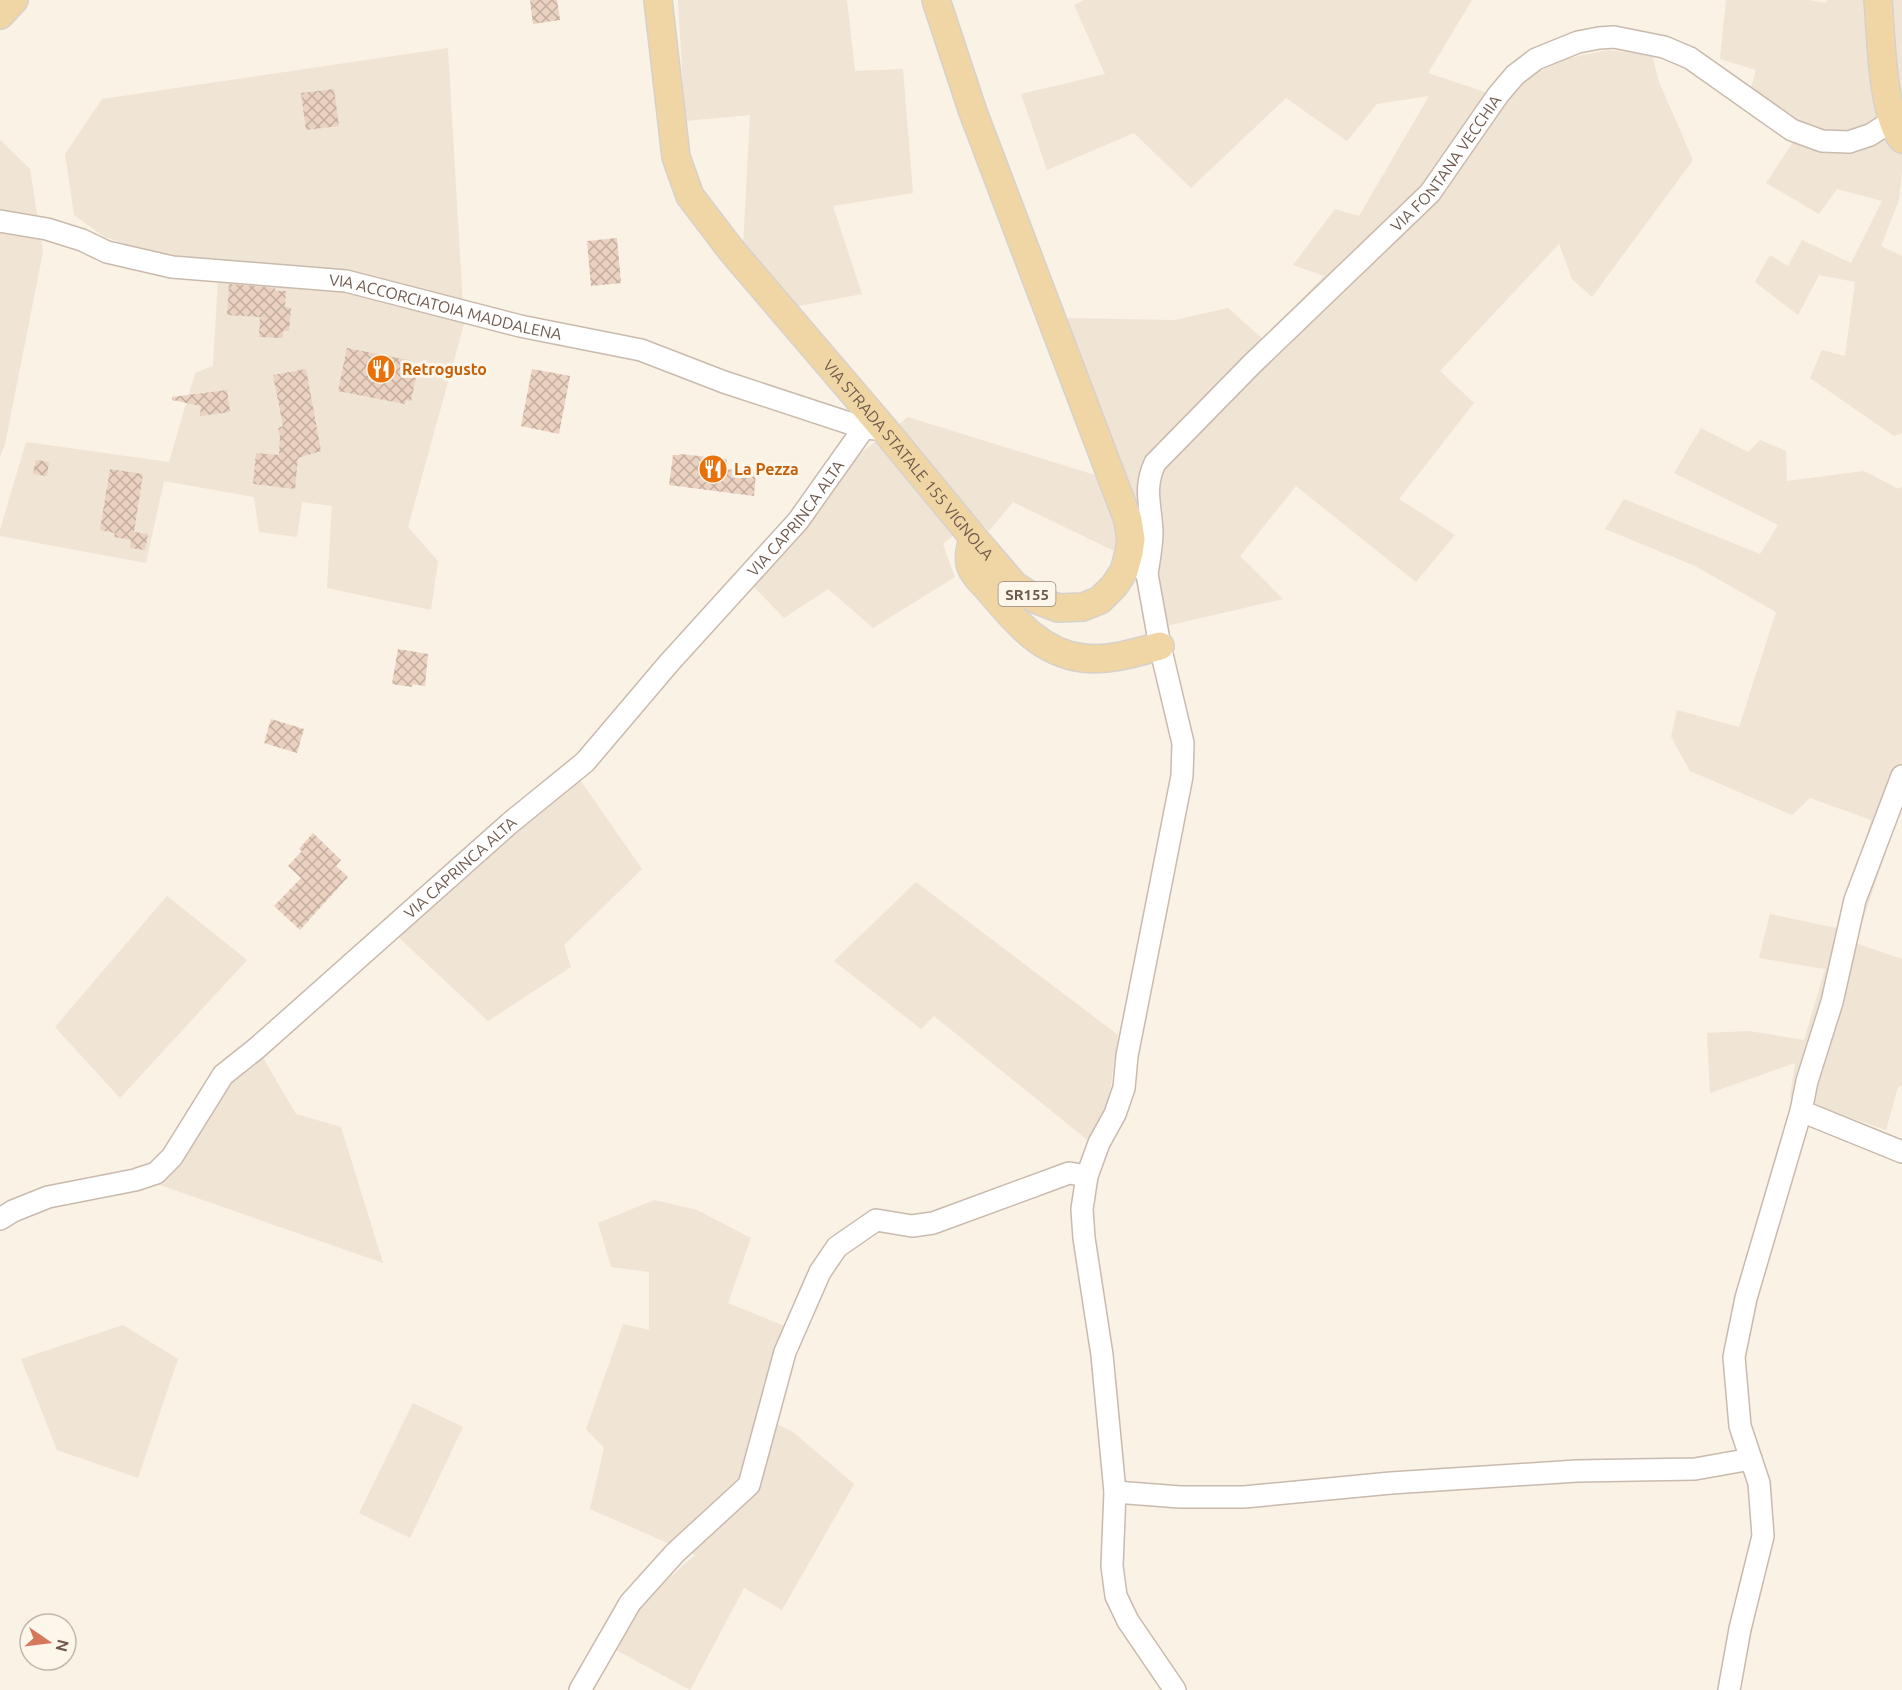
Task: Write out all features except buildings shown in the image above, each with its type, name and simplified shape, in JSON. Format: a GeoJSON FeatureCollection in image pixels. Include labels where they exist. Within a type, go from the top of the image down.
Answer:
{"type":"FeatureCollection","features":[{"type":"Feature","properties":{"kind":"main road"},"geometry":{"type":"LineString","coordinates":[[0,15],[14,0]]}},
{"type":"Feature","properties":{"kind":"main road","name":"VIA STRADA STATALE 155 VIGNOLA"},"geometry":{"type":"LineString","coordinates":[[658,0],[676,157],[690,196],[732,252],[874,428],[1014,585],[1037,600],[1058,608],[1083,607],[1100,600],[1124,572],[1131,539],[1128,520],[972,112],[936,0]]}},
{"type":"Feature","properties":{"kind":"main road"},"geometry":{"type":"LineString","coordinates":[[1878,0],[1882,64],[1897,130]]}},
{"type":"Feature","properties":{"kind":"main road"},"geometry":{"type":"LineString","coordinates":[[973,537],[969,552],[971,568],[1012,618],[1037,640],[1057,653],[1085,658],[1120,657],[1160,646]]}},
{"type":"Feature","properties":{"kind":"street","name":"VIA FONTANA VECCHIA"},"geometry":{"type":"LineString","coordinates":[[1147,574],[1152,532],[1147,491],[1149,476],[1155,463],[1252,364],[1430,193],[1498,95],[1515,75],[1536,59],[1578,42],[1614,37],[1664,48],[1690,58],[1792,130],[1822,141],[1849,142],[1897,130]]}},
{"type":"Feature","properties":{"kind":"street","name":"VIA ACCORCIATOIA MADDALENA"},"geometry":{"type":"LineString","coordinates":[[0,221],[47,230],[82,240],[107,252],[172,267],[346,281],[520,326],[640,350],[724,382],[874,428]]}},
{"type":"Feature","properties":{"kind":"street","name":"VIA CAPRINCA ALTA"},"geometry":{"type":"LineString","coordinates":[[0,1219],[13,1211],[48,1197],[135,1180],[156,1173],[172,1157],[223,1075],[257,1048],[510,824],[585,762],[669,663],[798,521],[874,428]]}},
{"type":"Feature","properties":{"kind":"street"},"geometry":{"type":"LineString","coordinates":[[1129,553],[1147,574],[1160,646],[1183,743],[1182,776],[1127,1056],[1124,1088],[1087,1176],[1082,1209],[1084,1238],[1102,1355],[1115,1492],[1112,1566],[1116,1596],[1128,1621],[1175,1690]]}},
{"type":"Feature","properties":{"kind":"street"},"geometry":{"type":"LineString","coordinates":[[1729,1690],[1740,1629],[1763,1536],[1759,1482],[1740,1426],[1734,1357],[1746,1298],[1801,1111],[1807,1081],[1832,1002],[1855,900],[1902,776]]}},
{"type":"Feature","properties":{"kind":"street"},"geometry":{"type":"LineString","coordinates":[[1801,1111],[1902,1152]]}},
{"type":"Feature","properties":{"kind":"street"},"geometry":{"type":"LineString","coordinates":[[580,1690],[630,1603],[675,1553],[749,1485],[785,1352],[820,1272],[837,1247],[876,1220],[912,1226],[933,1223],[1069,1173],[1087,1176]]}},
{"type":"Feature","properties":{"kind":"street"},"geometry":{"type":"LineString","coordinates":[[1115,1492],[1180,1497],[1244,1497],[1391,1483],[1553,1472],[1695,1469],[1751,1460]]}},
{"type":"Feature","properties":{"kind":"shaded area"},"geometry":{"type":"Polygon","coordinates":[[[678,0],[847,0],[855,71],[903,69],[913,193],[833,206],[862,294],[794,307],[743,246],[750,115],[685,121],[678,0]]]}},
{"type":"Feature","properties":{"kind":"shaded area"},"geometry":{"type":"Polygon","coordinates":[[[1084,0],[1472,0],[1428,73],[1506,99],[1522,79],[1570,58],[1608,50],[1652,55],[1659,82],[1693,160],[1592,297],[1572,279],[1559,244],[1440,371],[1474,403],[1399,499],[1455,535],[1416,582],[1296,486],[1240,556],[1283,599],[1166,626],[1155,567],[1114,551],[1013,502],[989,531],[975,517],[943,544],[955,577],[873,628],[828,589],[784,618],[754,587],[863,451],[908,417],[1127,485],[1064,318],[1175,320],[1228,308],[1263,339],[1324,276],[1293,265],[1335,209],[1359,216],[1429,96],[1377,104],[1347,141],[1286,98],[1191,188],[1134,133],[1047,170],[1021,94],[1105,74],[1074,5],[1084,0]]]}},
{"type":"Feature","properties":{"kind":"shaded area"},"geometry":{"type":"Polygon","coordinates":[[[1726,0],[1809,0],[1826,3],[1827,0],[1902,0],[1902,171],[1899,200],[1881,246],[1902,256],[1902,433],[1894,436],[1810,378],[1822,350],[1845,356],[1855,282],[1819,275],[1798,315],[1755,282],[1770,255],[1788,266],[1802,240],[1851,263],[1882,201],[1837,189],[1819,214],[1766,183],[1793,142],[1745,111],[1756,70],[1720,59],[1726,0]]]}},
{"type":"Feature","properties":{"kind":"shaded area"},"geometry":{"type":"Polygon","coordinates":[[[448,48],[464,324],[408,527],[438,561],[431,610],[327,588],[332,506],[302,502],[297,537],[259,532],[254,497],[164,481],[146,563],[0,536],[26,442],[169,462],[195,373],[213,366],[219,261],[159,256],[103,236],[74,215],[65,154],[102,99],[448,48]]]}},
{"type":"Feature","properties":{"kind":"shaded area"},"geometry":{"type":"Polygon","coordinates":[[[0,140],[30,169],[43,252],[5,444],[0,457],[0,140]]]}},
{"type":"Feature","properties":{"kind":"shaded area"},"geometry":{"type":"Polygon","coordinates":[[[1701,428],[1748,452],[1760,440],[1786,451],[1787,481],[1864,471],[1899,489],[1902,486],[1902,805],[1855,943],[1902,959],[1902,1086],[1898,1087],[1886,1130],[1790,1097],[1795,1063],[1710,1093],[1707,1033],[1749,1031],[1804,1040],[1825,969],[1759,958],[1770,914],[1841,929],[1871,820],[1810,798],[1792,815],[1690,771],[1671,737],[1677,710],[1739,727],[1776,612],[1695,566],[1605,529],[1624,499],[1760,554],[1778,525],[1674,473],[1701,428]]]}},
{"type":"Feature","properties":{"kind":"shaded area"},"geometry":{"type":"Polygon","coordinates":[[[578,777],[642,869],[564,945],[571,967],[488,1021],[396,935],[578,777]]]}},
{"type":"Feature","properties":{"kind":"shaded area"},"geometry":{"type":"Polygon","coordinates":[[[916,882],[1118,1035],[1109,1099],[1091,1143],[934,1016],[921,1029],[834,961],[916,882]]]}},
{"type":"Feature","properties":{"kind":"shaded area"},"geometry":{"type":"Polygon","coordinates":[[[167,896],[247,960],[120,1098],[55,1027],[167,896]]]}},
{"type":"Feature","properties":{"kind":"shaded area"},"geometry":{"type":"Polygon","coordinates":[[[263,1058],[296,1114],[341,1127],[383,1263],[157,1184],[229,1078],[263,1058]]]}},
{"type":"Feature","properties":{"kind":"shaded area"},"geometry":{"type":"Polygon","coordinates":[[[654,1200],[697,1210],[751,1238],[728,1303],[787,1327],[756,1414],[793,1432],[854,1484],[782,1610],[744,1588],[690,1690],[614,1649],[639,1605],[695,1555],[590,1509],[604,1448],[586,1429],[623,1324],[649,1330],[649,1272],[611,1267],[598,1223],[654,1200]]]}},
{"type":"Feature","properties":{"kind":"shaded area"},"geometry":{"type":"Polygon","coordinates":[[[123,1325],[178,1359],[138,1478],[57,1450],[21,1359],[123,1325]]]}},
{"type":"Feature","properties":{"kind":"shaded area"},"geometry":{"type":"Polygon","coordinates":[[[413,1403],[463,1427],[410,1538],[359,1513],[413,1403]]]}},
{"type":"Feature","properties":{"kind":"place","name":"Retrogusto"},"geometry":{"type":"Point","coordinates":[381,369]}},
{"type":"Feature","properties":{"kind":"place","name":"La Pezza"},"geometry":{"type":"Point","coordinates":[713,469]}}]}
